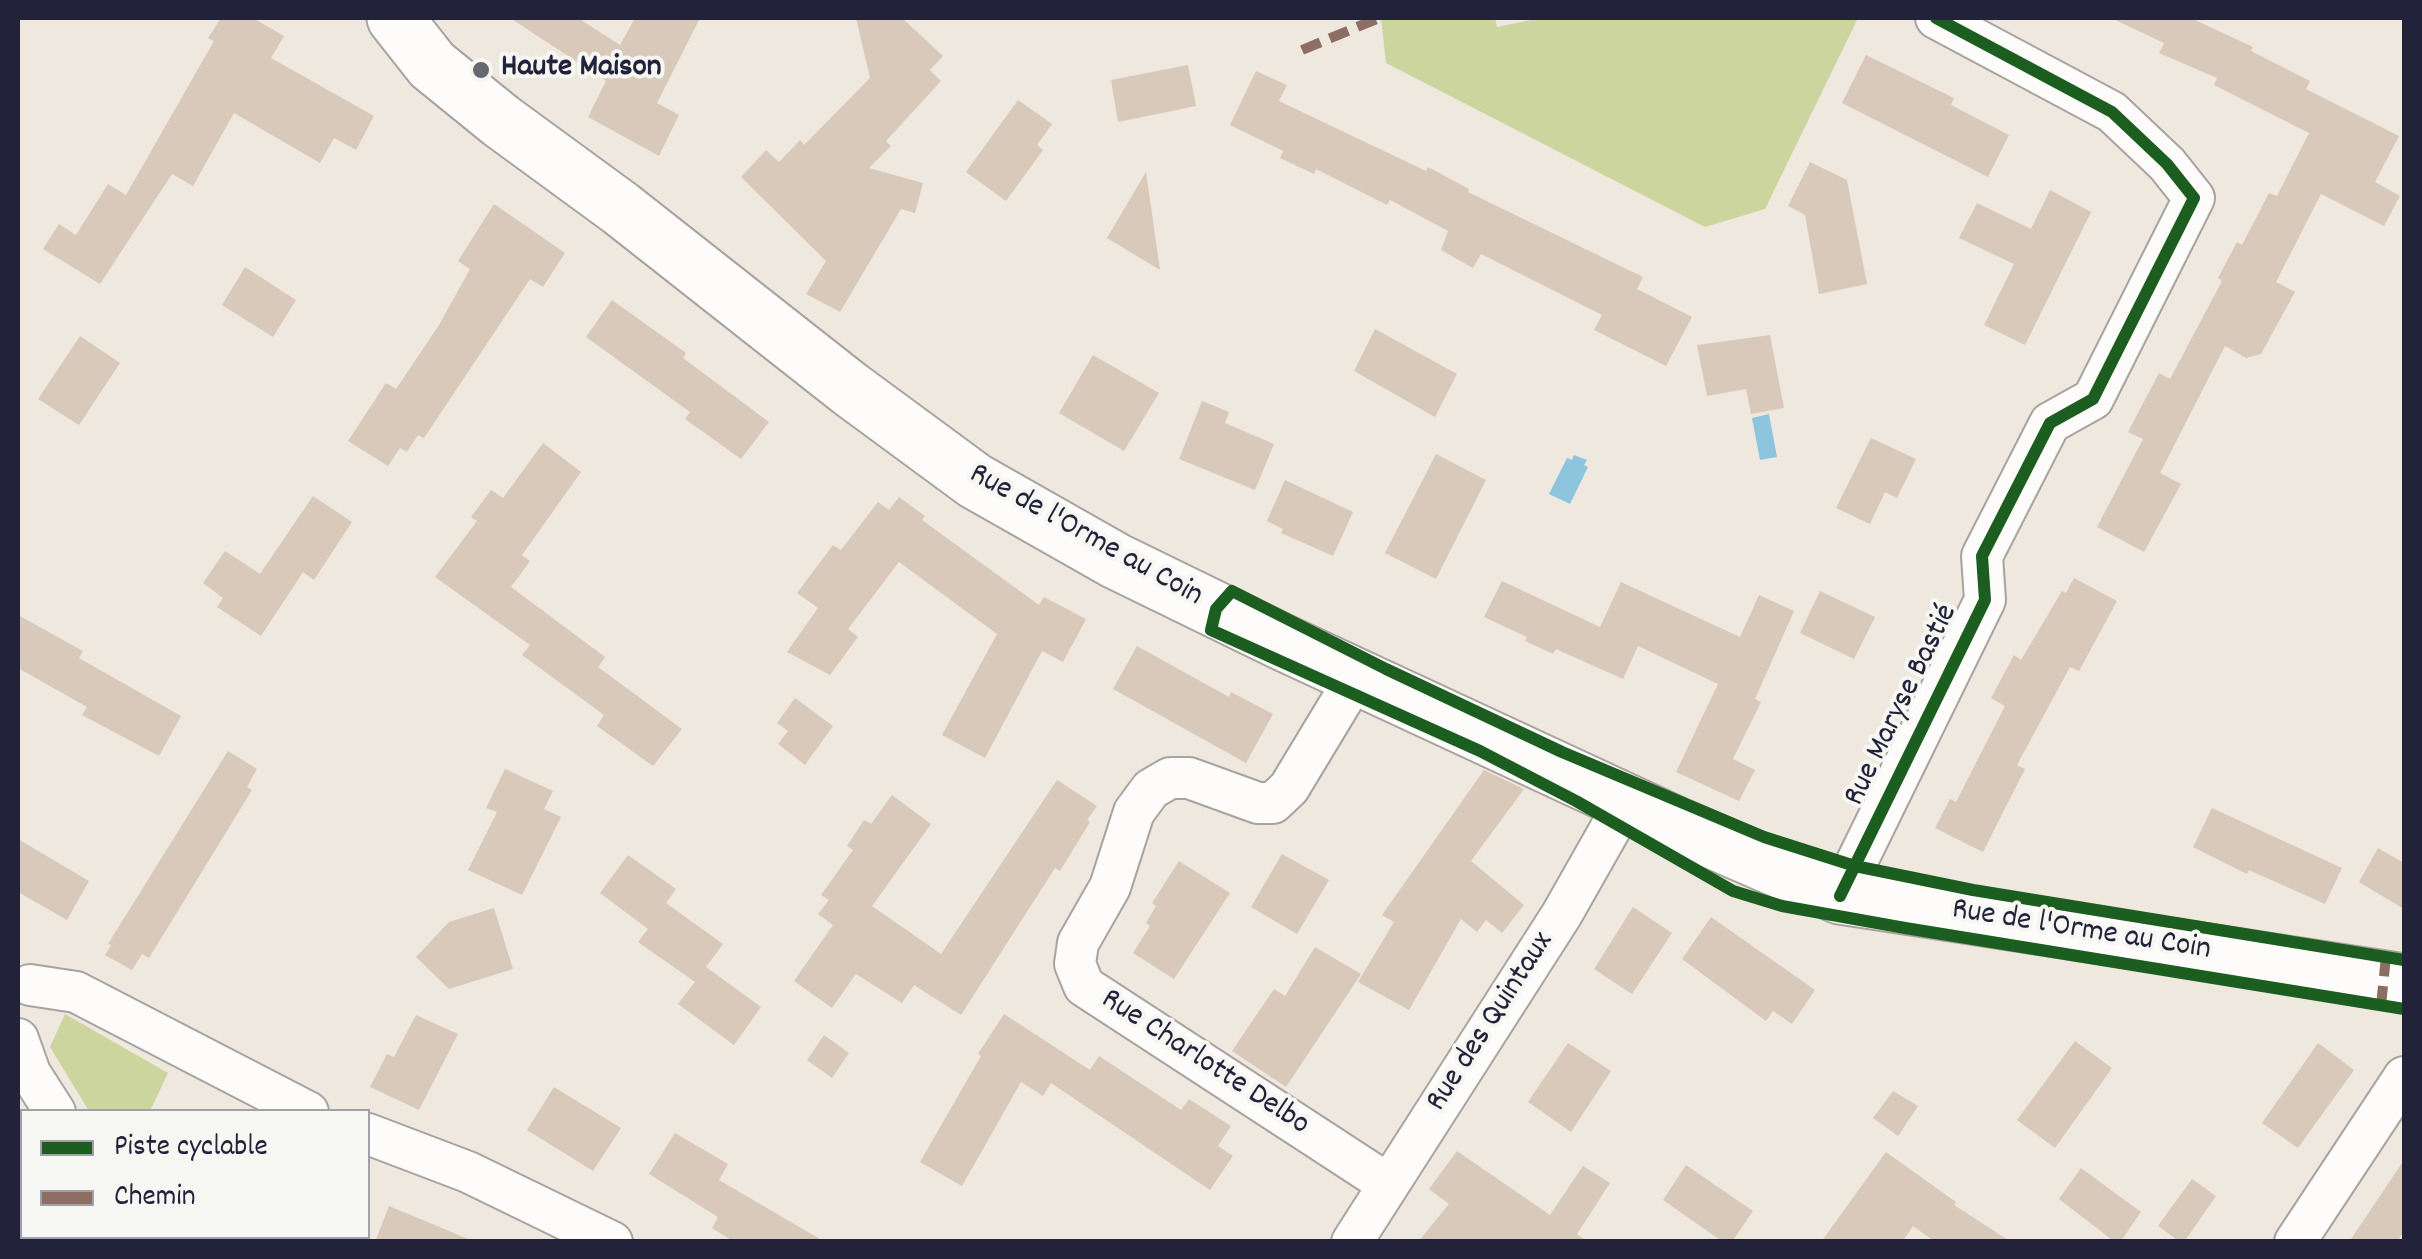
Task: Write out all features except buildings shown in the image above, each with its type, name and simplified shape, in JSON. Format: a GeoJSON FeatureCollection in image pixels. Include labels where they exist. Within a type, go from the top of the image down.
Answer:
{"type":"FeatureCollection","features":[{"type":"Feature","properties":{"kind":"main road","name":"Rue de l'Orme au Coin"},"geometry":{"type":"LineString","coordinates":[[395,18],[432,65],[502,122],[975,481],[1116,561],[1353,675],[1840,896],[2404,982]]}},
{"type":"Feature","properties":{"kind":"street","name":"Rue Maryse Bastié"},"geometry":{"type":"LineString","coordinates":[[1840,896],[1985,600],[1982,556],[2050,422],[2094,398],[2194,198],[2168,164],[2112,112],[1936,18]]}},
{"type":"Feature","properties":{"kind":"street","name":"Rue Charlotte Delbo"},"geometry":{"type":"LineString","coordinates":[[1353,675],[1347,692],[1289,788],[1273,802],[1258,803],[1190,778],[1170,778],[1151,789],[1134,812],[1110,887],[1078,943],[1075,964],[1084,986],[1388,1184]]}},
{"type":"Feature","properties":{"kind":"street","name":"Rue des Quintaux"},"geometry":{"type":"LineString","coordinates":[[1352,1242],[1562,914],[1626,801]]}},
{"type":"Feature","properties":{"kind":"street"},"geometry":{"type":"LineString","coordinates":[[22,983],[76,992],[302,1109]]}},
{"type":"Feature","properties":{"kind":"street"},"geometry":{"type":"LineString","coordinates":[[18,1039],[30,1073],[52,1109]]}},
{"type":"Feature","properties":{"kind":"street"},"geometry":{"type":"LineString","coordinates":[[2295,1242],[2404,1077]]}},
{"type":"Feature","properties":{"kind":"street"},"geometry":{"type":"LineString","coordinates":[[370,1135],[468,1172],[612,1242]]}},
{"type":"Feature","properties":{"kind":"green space"},"geometry":{"type":"Polygon","coordinates":[[[1381,18],[1495,18],[1497,27],[1541,18],[1858,18],[1765,209],[1705,227],[1386,63],[1381,18]]]}},
{"type":"Feature","properties":{"kind":"green space"},"geometry":{"type":"Polygon","coordinates":[[[65,1014],[168,1073],[151,1109],[88,1109],[50,1047],[65,1014]]]}},
{"type":"Feature","properties":{"kind":"water"},"geometry":{"type":"Polygon","coordinates":[[[1769,414],[1777,457],[1760,460],[1752,418],[1769,414]]]}},
{"type":"Feature","properties":{"kind":"water"},"geometry":{"type":"Polygon","coordinates":[[[1574,455],[1587,460],[1584,465],[1588,467],[1570,504],[1549,494],[1567,458],[1572,460],[1574,455]]]}},
{"type":"Feature","properties":{"kind":"marked path"},"geometry":{"type":"LineString","coordinates":[[1302,50],[1379,18]]}},
{"type":"Feature","properties":{"kind":"marked path"},"geometry":{"type":"LineString","coordinates":[[2381,1006],[2386,956]]}},
{"type":"Feature","properties":{"kind":"cycle path"},"geometry":{"type":"LineString","coordinates":[[1840,896],[1985,600],[1982,556],[2050,423],[2093,399],[2194,198],[2167,164],[2112,112],[1936,18]]}},
{"type":"Feature","properties":{"kind":"cycle path"},"geometry":{"type":"LineString","coordinates":[[2404,960],[1973,890],[1855,866],[1764,837],[1562,752],[1232,591],[1216,609],[1211,630],[1480,751],[1733,891],[1782,906],[1905,928],[2404,1009]]}},
{"type":"Feature","properties":{"kind":"place","name":"Haute Maison"},"geometry":{"type":"Point","coordinates":[481,70]}}]}
